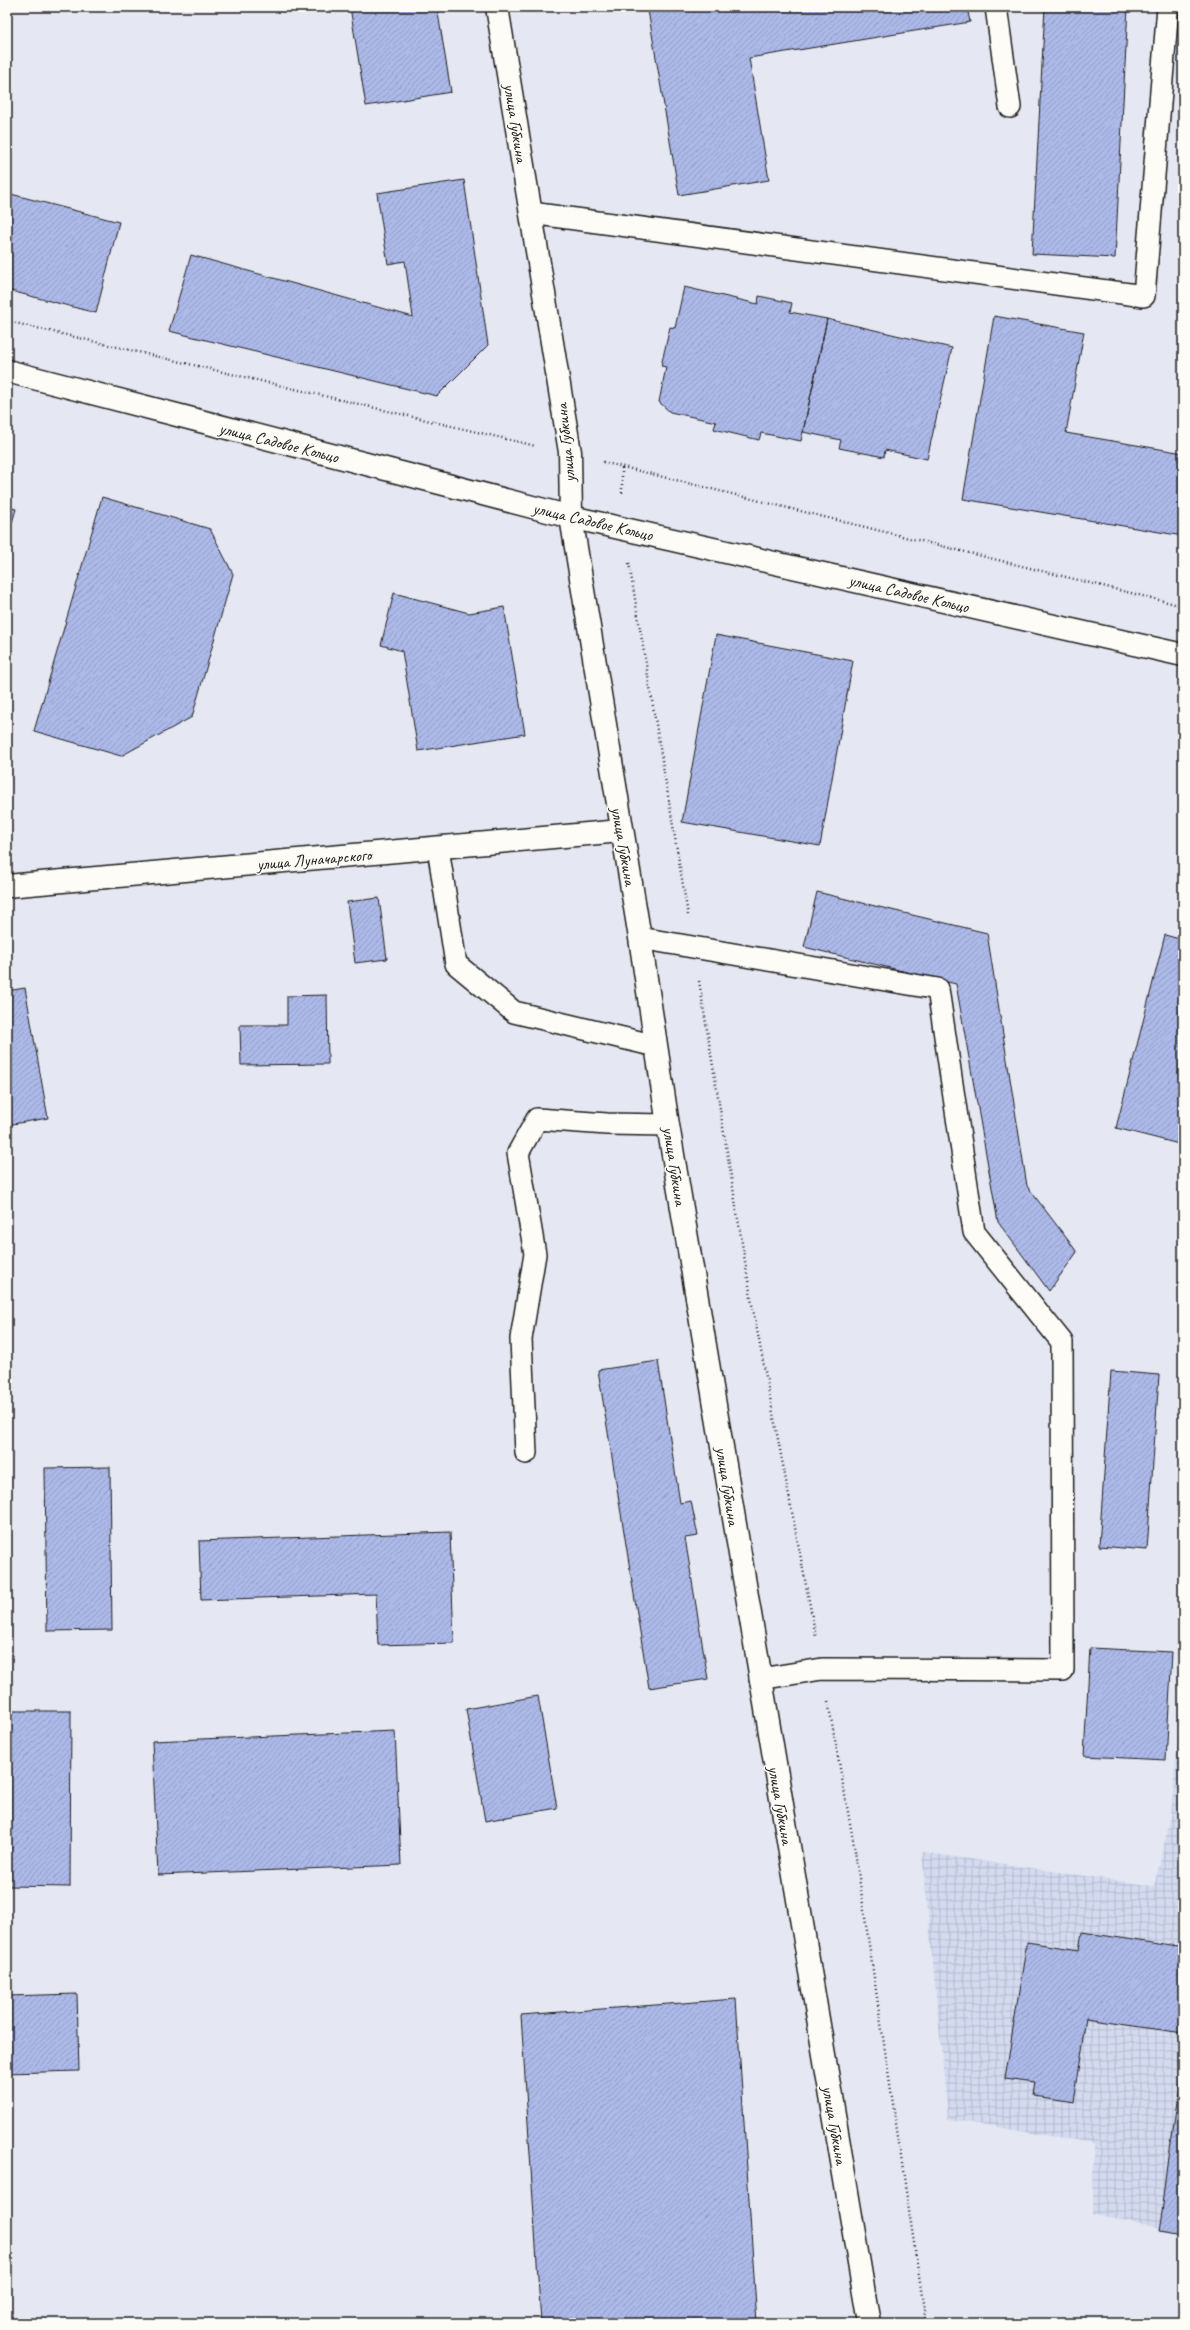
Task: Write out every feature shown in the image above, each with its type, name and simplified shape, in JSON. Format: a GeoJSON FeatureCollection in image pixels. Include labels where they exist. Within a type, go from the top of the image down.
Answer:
{"type":"FeatureCollection","features":[{"type":"Feature","properties":{"kind":"street","name":"улица Губкина"},"geometry":{"type":"LineString","coordinates":[[497,7],[570,452],[571,517],[621,831],[640,938],[668,1125],[869,2323]]}},
{"type":"Feature","properties":{"kind":"street","name":"улица Садовое Кольцо"},"geometry":{"type":"LineString","coordinates":[[7,372],[571,517],[1183,655]]}},
{"type":"Feature","properties":{"kind":"street","name":"улица Луначарского"},"geometry":{"type":"LineString","coordinates":[[7,886],[621,831]]}},
{"type":"Feature","properties":{"kind":"lane"},"geometry":{"type":"LineString","coordinates":[[996,7],[1010,108]]}},
{"type":"Feature","properties":{"kind":"lane"},"geometry":{"type":"LineString","coordinates":[[531,213],[1144,296],[1168,7]]}},
{"type":"Feature","properties":{"kind":"lane"},"geometry":{"type":"LineString","coordinates":[[438,848],[456,964],[514,1012],[656,1046]]}},
{"type":"Feature","properties":{"kind":"lane"},"geometry":{"type":"LineString","coordinates":[[640,938],[938,989],[974,1232],[1062,1342],[1063,1670],[822,1669],[760,1679]]}},
{"type":"Feature","properties":{"kind":"lane"},"geometry":{"type":"LineString","coordinates":[[526,1453],[521,1339],[535,1254],[518,1153],[538,1118],[607,1124],[668,1125]]}},
{"type":"Feature","properties":{"kind":"path"},"geometry":{"type":"LineString","coordinates":[[622,468],[623,529],[752,1304],[822,1669],[855,1851],[926,2323]]}},
{"type":"Feature","properties":{"kind":"shaded area"},"geometry":{"type":"Polygon","coordinates":[[[1183,1676],[1183,2234],[1093,2213],[1093,2143],[948,2119],[922,1852],[1154,1886],[1171,1816],[1183,1676]]]}},
{"type":"Feature","properties":{"kind":"building"},"geometry":{"type":"Polygon","coordinates":[[[350,7],[437,7],[451,92],[366,106],[350,7]]]}},
{"type":"Feature","properties":{"kind":"building"},"geometry":{"type":"Polygon","coordinates":[[[665,7],[967,7],[970,22],[749,58],[769,180],[679,195],[648,10],[665,7]]]}},
{"type":"Feature","properties":{"kind":"building"},"geometry":{"type":"Polygon","coordinates":[[[1045,7],[1128,7],[1115,258],[1032,254],[1045,7]]]}},
{"type":"Feature","properties":{"kind":"building"},"geometry":{"type":"Polygon","coordinates":[[[464,180],[488,345],[437,396],[169,331],[191,255],[413,317],[405,261],[388,264],[377,193],[464,180]]]}},
{"type":"Feature","properties":{"kind":"building"},"geometry":{"type":"Polygon","coordinates":[[[7,193],[119,222],[96,313],[7,290],[7,193]]]}},
{"type":"Feature","properties":{"kind":"building"},"geometry":{"type":"Polygon","coordinates":[[[684,287],[758,304],[759,296],[792,303],[790,312],[827,319],[801,441],[761,433],[759,440],[714,429],[716,422],[670,412],[659,402],[666,367],[661,366],[670,327],[675,328],[684,287]]]}},
{"type":"Feature","properties":{"kind":"building"},"geometry":{"type":"Polygon","coordinates":[[[994,316],[1084,332],[1066,433],[1183,453],[1183,536],[963,499],[994,316]]]}},
{"type":"Feature","properties":{"kind":"building"},"geometry":{"type":"Polygon","coordinates":[[[827,319],[952,348],[927,459],[885,450],[884,457],[839,448],[841,440],[803,432],[827,319]]]}},
{"type":"Feature","properties":{"kind":"building"},"geometry":{"type":"Polygon","coordinates":[[[102,497],[210,529],[233,574],[192,717],[121,756],[34,731],[102,497]]]}},
{"type":"Feature","properties":{"kind":"building"},"geometry":{"type":"Polygon","coordinates":[[[7,507],[16,509],[7,540],[7,507]]]}},
{"type":"Feature","properties":{"kind":"building"},"geometry":{"type":"Polygon","coordinates":[[[394,593],[469,613],[504,607],[525,734],[418,751],[402,651],[381,645],[394,593]]]}},
{"type":"Feature","properties":{"kind":"building"},"geometry":{"type":"Polygon","coordinates":[[[716,635],[853,661],[820,846],[682,822],[716,635]]]}},
{"type":"Feature","properties":{"kind":"building"},"geometry":{"type":"Polygon","coordinates":[[[817,892],[987,933],[1027,1186],[1077,1252],[1049,1291],[998,1222],[956,984],[804,947],[817,892]]]}},
{"type":"Feature","properties":{"kind":"building"},"geometry":{"type":"Polygon","coordinates":[[[379,898],[387,959],[355,963],[347,902],[379,898]]]}},
{"type":"Feature","properties":{"kind":"building"},"geometry":{"type":"Polygon","coordinates":[[[1165,935],[1183,940],[1183,1145],[1116,1128],[1165,935]]]}},
{"type":"Feature","properties":{"kind":"building"},"geometry":{"type":"Polygon","coordinates":[[[25,988],[48,1118],[7,1125],[7,991],[25,988]]]}},
{"type":"Feature","properties":{"kind":"building"},"geometry":{"type":"Polygon","coordinates":[[[327,995],[328,1064],[241,1065],[240,1025],[287,1025],[287,996],[327,995]]]}},
{"type":"Feature","properties":{"kind":"building"},"geometry":{"type":"Polygon","coordinates":[[[658,1361],[680,1503],[691,1501],[698,1536],[685,1538],[708,1679],[649,1688],[598,1370],[658,1361]]]}},
{"type":"Feature","properties":{"kind":"building"},"geometry":{"type":"Polygon","coordinates":[[[1111,1371],[1159,1375],[1147,1550],[1099,1546],[1111,1371]]]}},
{"type":"Feature","properties":{"kind":"building"},"geometry":{"type":"Polygon","coordinates":[[[110,1467],[112,1630],[47,1631],[45,1468],[110,1467]]]}},
{"type":"Feature","properties":{"kind":"building"},"geometry":{"type":"Polygon","coordinates":[[[450,1532],[454,1643],[378,1645],[376,1594],[201,1600],[199,1541],[450,1532]]]}},
{"type":"Feature","properties":{"kind":"building"},"geometry":{"type":"Polygon","coordinates":[[[1090,1648],[1172,1652],[1166,1760],[1084,1756],[1090,1648]]]}},
{"type":"Feature","properties":{"kind":"building"},"geometry":{"type":"Polygon","coordinates":[[[538,1696],[557,1808],[485,1821],[466,1709],[538,1696]]]}},
{"type":"Feature","properties":{"kind":"building"},"geometry":{"type":"Polygon","coordinates":[[[7,1711],[71,1711],[70,1887],[7,1886],[7,1711]]]}},
{"type":"Feature","properties":{"kind":"building"},"geometry":{"type":"Polygon","coordinates":[[[395,1731],[401,1865],[158,1875],[152,1741],[395,1731]]]}},
{"type":"Feature","properties":{"kind":"building"},"geometry":{"type":"Polygon","coordinates":[[[1082,1932],[1183,1948],[1183,2032],[1086,2018],[1073,2102],[1033,2096],[1035,2083],[1005,2079],[1027,1942],[1079,1950],[1082,1932]]]}},
{"type":"Feature","properties":{"kind":"building"},"geometry":{"type":"Polygon","coordinates":[[[77,1994],[79,2071],[7,2073],[7,1996],[77,1994]]]}},
{"type":"Feature","properties":{"kind":"building"},"geometry":{"type":"Polygon","coordinates":[[[736,1999],[757,2323],[541,2323],[521,2015],[736,1999]]]}},
{"type":"Feature","properties":{"kind":"building"},"geometry":{"type":"Polygon","coordinates":[[[1183,2058],[1183,2235],[1159,2231],[1183,2058]]]}}]}
